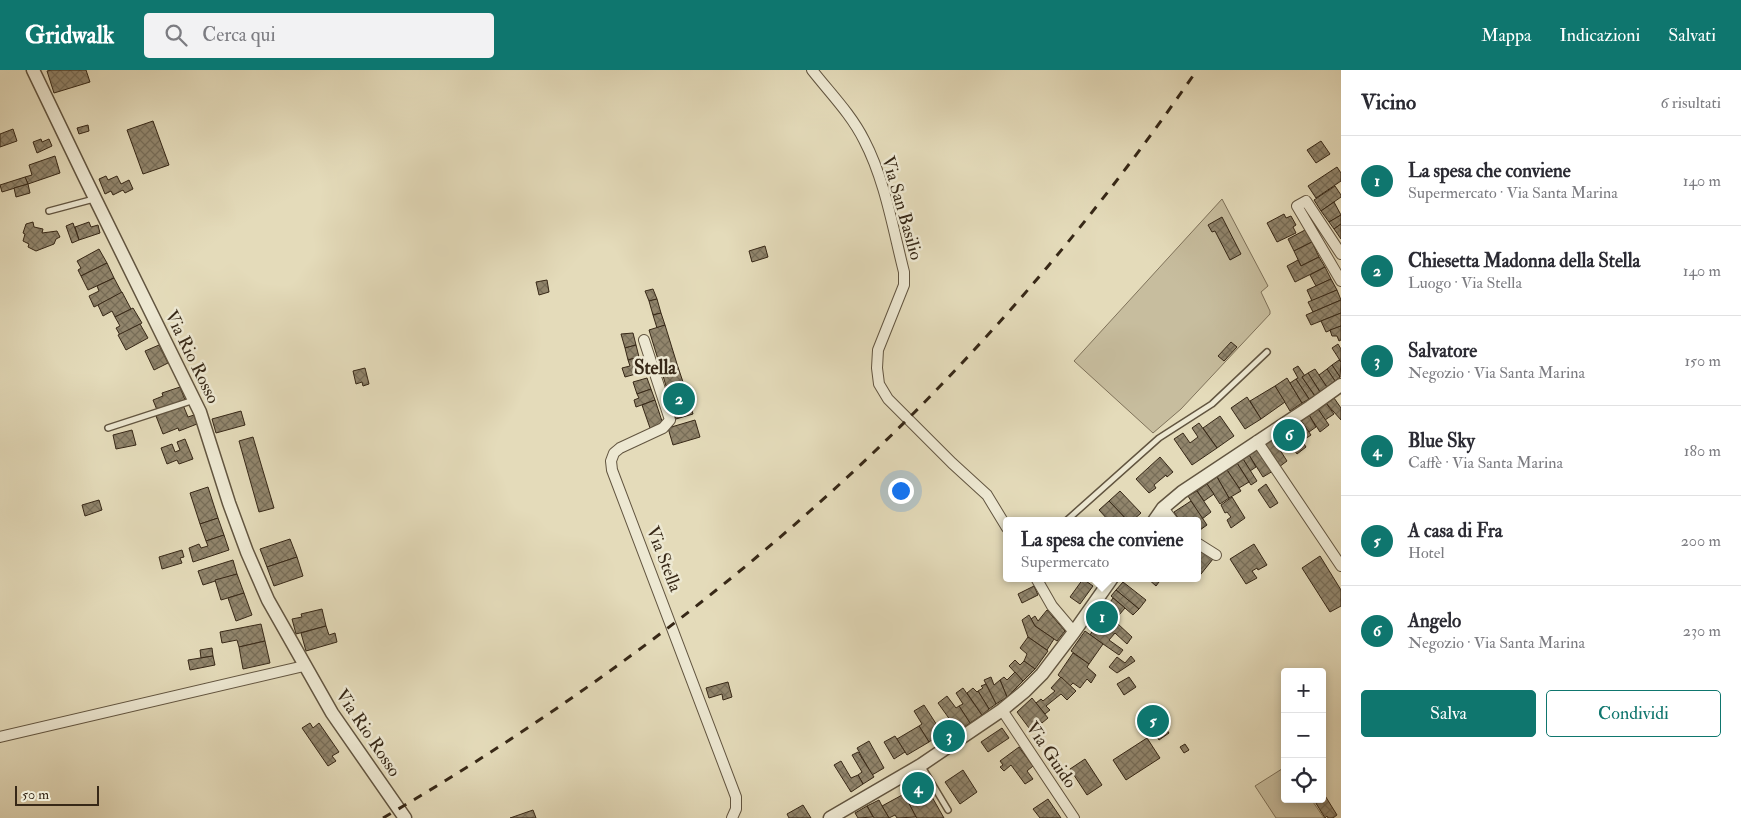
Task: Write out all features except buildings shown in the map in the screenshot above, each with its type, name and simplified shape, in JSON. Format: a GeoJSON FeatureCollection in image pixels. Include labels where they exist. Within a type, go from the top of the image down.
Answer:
{"type":"FeatureCollection","features":[{"type":"Feature","properties":{"kind":"street","name":"Via Rio Rosso"},"geometry":{"type":"LineString","coordinates":[[33,70],[200,412],[229,503],[247,552],[268,600],[332,713],[405,818]]}},
{"type":"Feature","properties":{"kind":"street","name":"Via San Basilio"},"geometry":{"type":"LineString","coordinates":[[812,70],[850,116],[875,164],[904,272],[904,285],[878,350],[876,368],[879,384],[888,399],[987,495],[1003,521]]}},
{"type":"Feature","properties":{"kind":"street"},"geometry":{"type":"LineString","coordinates":[[1341,254],[1306,201],[1297,206],[1341,281]]}},
{"type":"Feature","properties":{"kind":"street","name":"Via Stella"},"geometry":{"type":"LineString","coordinates":[[644,340],[670,420],[663,428],[620,448],[614,453],[611,461],[612,470],[736,797],[736,809],[732,818]]}},
{"type":"Feature","properties":{"kind":"street"},"geometry":{"type":"LineString","coordinates":[[1157,517],[1182,492],[1310,407],[1341,384]]}},
{"type":"Feature","properties":{"kind":"street"},"geometry":{"type":"LineString","coordinates":[[1257,442],[1341,566]]}},
{"type":"Feature","properties":{"kind":"street"},"geometry":{"type":"LineString","coordinates":[[1164,508],[1170,517]]}},
{"type":"Feature","properties":{"kind":"street"},"geometry":{"type":"LineString","coordinates":[[1201,546],[1216,555]]}},
{"type":"Feature","properties":{"kind":"street"},"geometry":{"type":"LineString","coordinates":[[1038,582],[1052,606],[1074,632]]}},
{"type":"Feature","properties":{"kind":"street"},"geometry":{"type":"LineString","coordinates":[[830,818],[921,765],[1002,710],[1042,674],[1109,582]]}},
{"type":"Feature","properties":{"kind":"street"},"geometry":{"type":"LineString","coordinates":[[0,737],[304,666]]}},
{"type":"Feature","properties":{"kind":"street","name":"Via Guido"},"geometry":{"type":"LineString","coordinates":[[1002,710],[1074,818]]}},
{"type":"Feature","properties":{"kind":"lane"},"geometry":{"type":"LineString","coordinates":[[48,211],[95,199]]}},
{"type":"Feature","properties":{"kind":"lane"},"geometry":{"type":"LineString","coordinates":[[1070,517],[1159,438],[1212,404],[1267,352]]}},
{"type":"Feature","properties":{"kind":"lane"},"geometry":{"type":"LineString","coordinates":[[108,428],[194,400]]}},
{"type":"Feature","properties":{"kind":"lane"},"geometry":{"type":"LineString","coordinates":[[921,765],[948,810]]}},
{"type":"Feature","properties":{"kind":"shaded area"},"geometry":{"type":"Polygon","coordinates":[[[1222,199],[1268,286],[1261,292],[1270,314],[1181,409],[1153,433],[1074,361],[1222,199]]]}},
{"type":"Feature","properties":{"kind":"shaded area"},"geometry":{"type":"Polygon","coordinates":[[[1281,770],[1281,803],[1314,803],[1324,818],[1276,818],[1255,786],[1281,770]]]}},
{"type":"Feature","properties":{"kind":"railway"},"geometry":{"type":"LineString","coordinates":[[383,818],[466,768],[547,715],[626,659],[703,601],[777,540],[849,475],[919,408],[1014,306],[1122,174],[1197,70]]}},
{"type":"Feature","properties":{"kind":"place","name":"Chiesetta Madonna della Stella"},"geometry":{"type":"Point","coordinates":[679,399]}},
{"type":"Feature","properties":{"kind":"place","name":"Angelo"},"geometry":{"type":"Point","coordinates":[1289,435]}},
{"type":"Feature","properties":{"kind":"place","name":"La spesa che conviene"},"geometry":{"type":"Point","coordinates":[1102,617]}},
{"type":"Feature","properties":{"kind":"place","name":"A casa di Fra"},"geometry":{"type":"Point","coordinates":[1153,721]}},
{"type":"Feature","properties":{"kind":"place","name":"Salvatore"},"geometry":{"type":"Point","coordinates":[949,736]}},
{"type":"Feature","properties":{"kind":"place","name":"Blue Sky"},"geometry":{"type":"Point","coordinates":[918,788]}},
{"type":"Feature","properties":{"kind":"district","name":"Stella"},"geometry":{"type":"Point","coordinates":[655,368]}}]}
